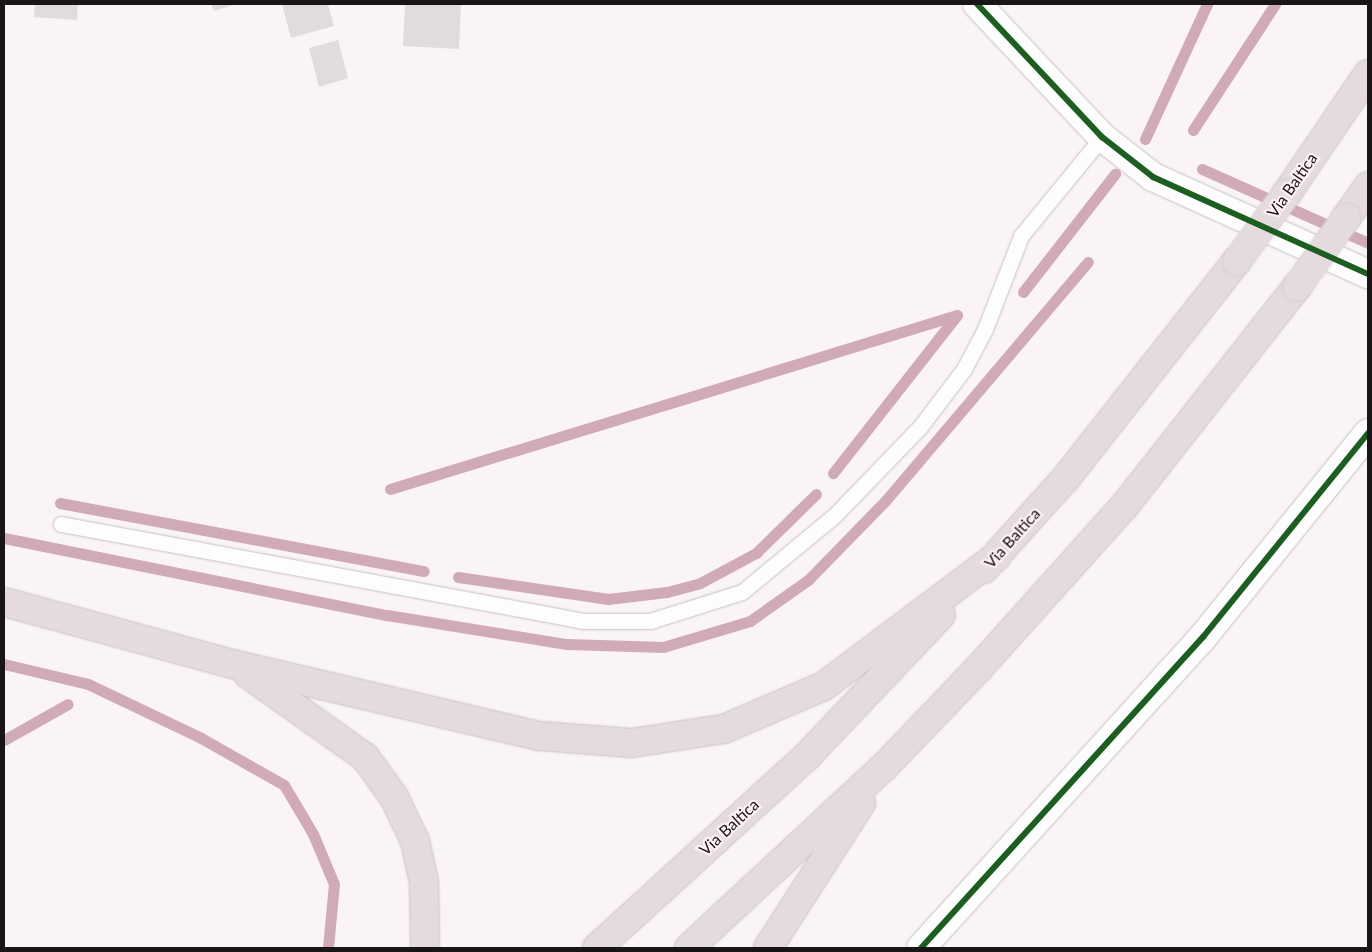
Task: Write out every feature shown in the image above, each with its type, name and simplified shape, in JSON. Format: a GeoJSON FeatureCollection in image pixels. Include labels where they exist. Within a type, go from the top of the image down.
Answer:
{"type":"FeatureCollection","features":[{"type":"Feature","properties":{"kind":"highway","name":"Via Baltica"},"geometry":{"type":"LineString","coordinates":[[597,948],[808,755],[997,556],[1066,478],[1237,261],[1287,193],[1368,74]]}},
{"type":"Feature","properties":{"kind":"highway"},"geometry":{"type":"LineString","coordinates":[[689,948],[885,766],[1126,504],[1297,287],[1368,186]]}},
{"type":"Feature","properties":{"kind":"highway"},"geometry":{"type":"LineString","coordinates":[[4,602],[232,664],[540,736],[632,743],[679,738],[724,730],[824,686],[997,556]]}},
{"type":"Feature","properties":{"kind":"highway"},"geometry":{"type":"LineString","coordinates":[[232,664],[364,757],[394,797],[415,841],[424,882],[425,948]]}},
{"type":"Feature","properties":{"kind":"highway"},"geometry":{"type":"LineString","coordinates":[[768,948],[885,766]]}},
{"type":"Feature","properties":{"kind":"street"},"geometry":{"type":"LineString","coordinates":[[977,4],[1102,137],[1153,177],[1368,274]]}},
{"type":"Feature","properties":{"kind":"street"},"geometry":{"type":"LineString","coordinates":[[920,948],[1203,637],[1368,433]]}},
{"type":"Feature","properties":{"kind":"lane"},"geometry":{"type":"LineString","coordinates":[[61,524],[584,621],[650,621],[742,592],[834,516],[920,427],[968,361],[1021,236],[1102,137]]}},
{"type":"Feature","properties":{"kind":"building"},"geometry":{"type":"Polygon","coordinates":[[[35,4],[78,4],[77,20],[34,17],[35,4]]]}},
{"type":"Feature","properties":{"kind":"building"},"geometry":{"type":"Polygon","coordinates":[[[211,4],[237,4],[214,11],[211,4]]]}},
{"type":"Feature","properties":{"kind":"building"},"geometry":{"type":"Polygon","coordinates":[[[282,4],[328,4],[334,26],[291,38],[282,4]]]}},
{"type":"Feature","properties":{"kind":"building"},"geometry":{"type":"Polygon","coordinates":[[[405,4],[461,4],[459,49],[403,46],[405,4]]]}},
{"type":"Feature","properties":{"kind":"building"},"geometry":{"type":"Polygon","coordinates":[[[338,40],[348,78],[319,87],[309,48],[338,40]]]}},
{"type":"Feature","properties":{"kind":"waterway"},"geometry":{"type":"LineString","coordinates":[[1145,139],[1207,4]]}},
{"type":"Feature","properties":{"kind":"waterway"},"geometry":{"type":"LineString","coordinates":[[1193,130],[1275,4]]}},
{"type":"Feature","properties":{"kind":"waterway"},"geometry":{"type":"LineString","coordinates":[[1202,169],[1368,243]]}},
{"type":"Feature","properties":{"kind":"waterway"},"geometry":{"type":"LineString","coordinates":[[1023,292],[1115,174]]}},
{"type":"Feature","properties":{"kind":"waterway"},"geometry":{"type":"LineString","coordinates":[[4,538],[387,615],[567,644],[663,647],[750,621],[808,580],[886,500],[1088,262]]}},
{"type":"Feature","properties":{"kind":"waterway"},"geometry":{"type":"LineString","coordinates":[[390,489],[957,315],[833,473]]}},
{"type":"Feature","properties":{"kind":"waterway"},"geometry":{"type":"LineString","coordinates":[[458,577],[608,599],[667,592],[700,583],[756,553],[816,494]]}},
{"type":"Feature","properties":{"kind":"waterway"},"geometry":{"type":"LineString","coordinates":[[60,503],[424,571]]}},
{"type":"Feature","properties":{"kind":"waterway"},"geometry":{"type":"LineString","coordinates":[[4,664],[88,684],[201,738],[284,785],[313,834],[334,884],[328,948]]}},
{"type":"Feature","properties":{"kind":"waterway"},"geometry":{"type":"LineString","coordinates":[[4,740],[68,704]]}},
{"type":"Feature","properties":{"kind":"cycle path"},"geometry":{"type":"LineString","coordinates":[[977,4],[1102,137],[1153,177],[1368,274]]}},
{"type":"Feature","properties":{"kind":"cycle path"},"geometry":{"type":"LineString","coordinates":[[921,948],[1203,637],[1368,433]]}}]}
